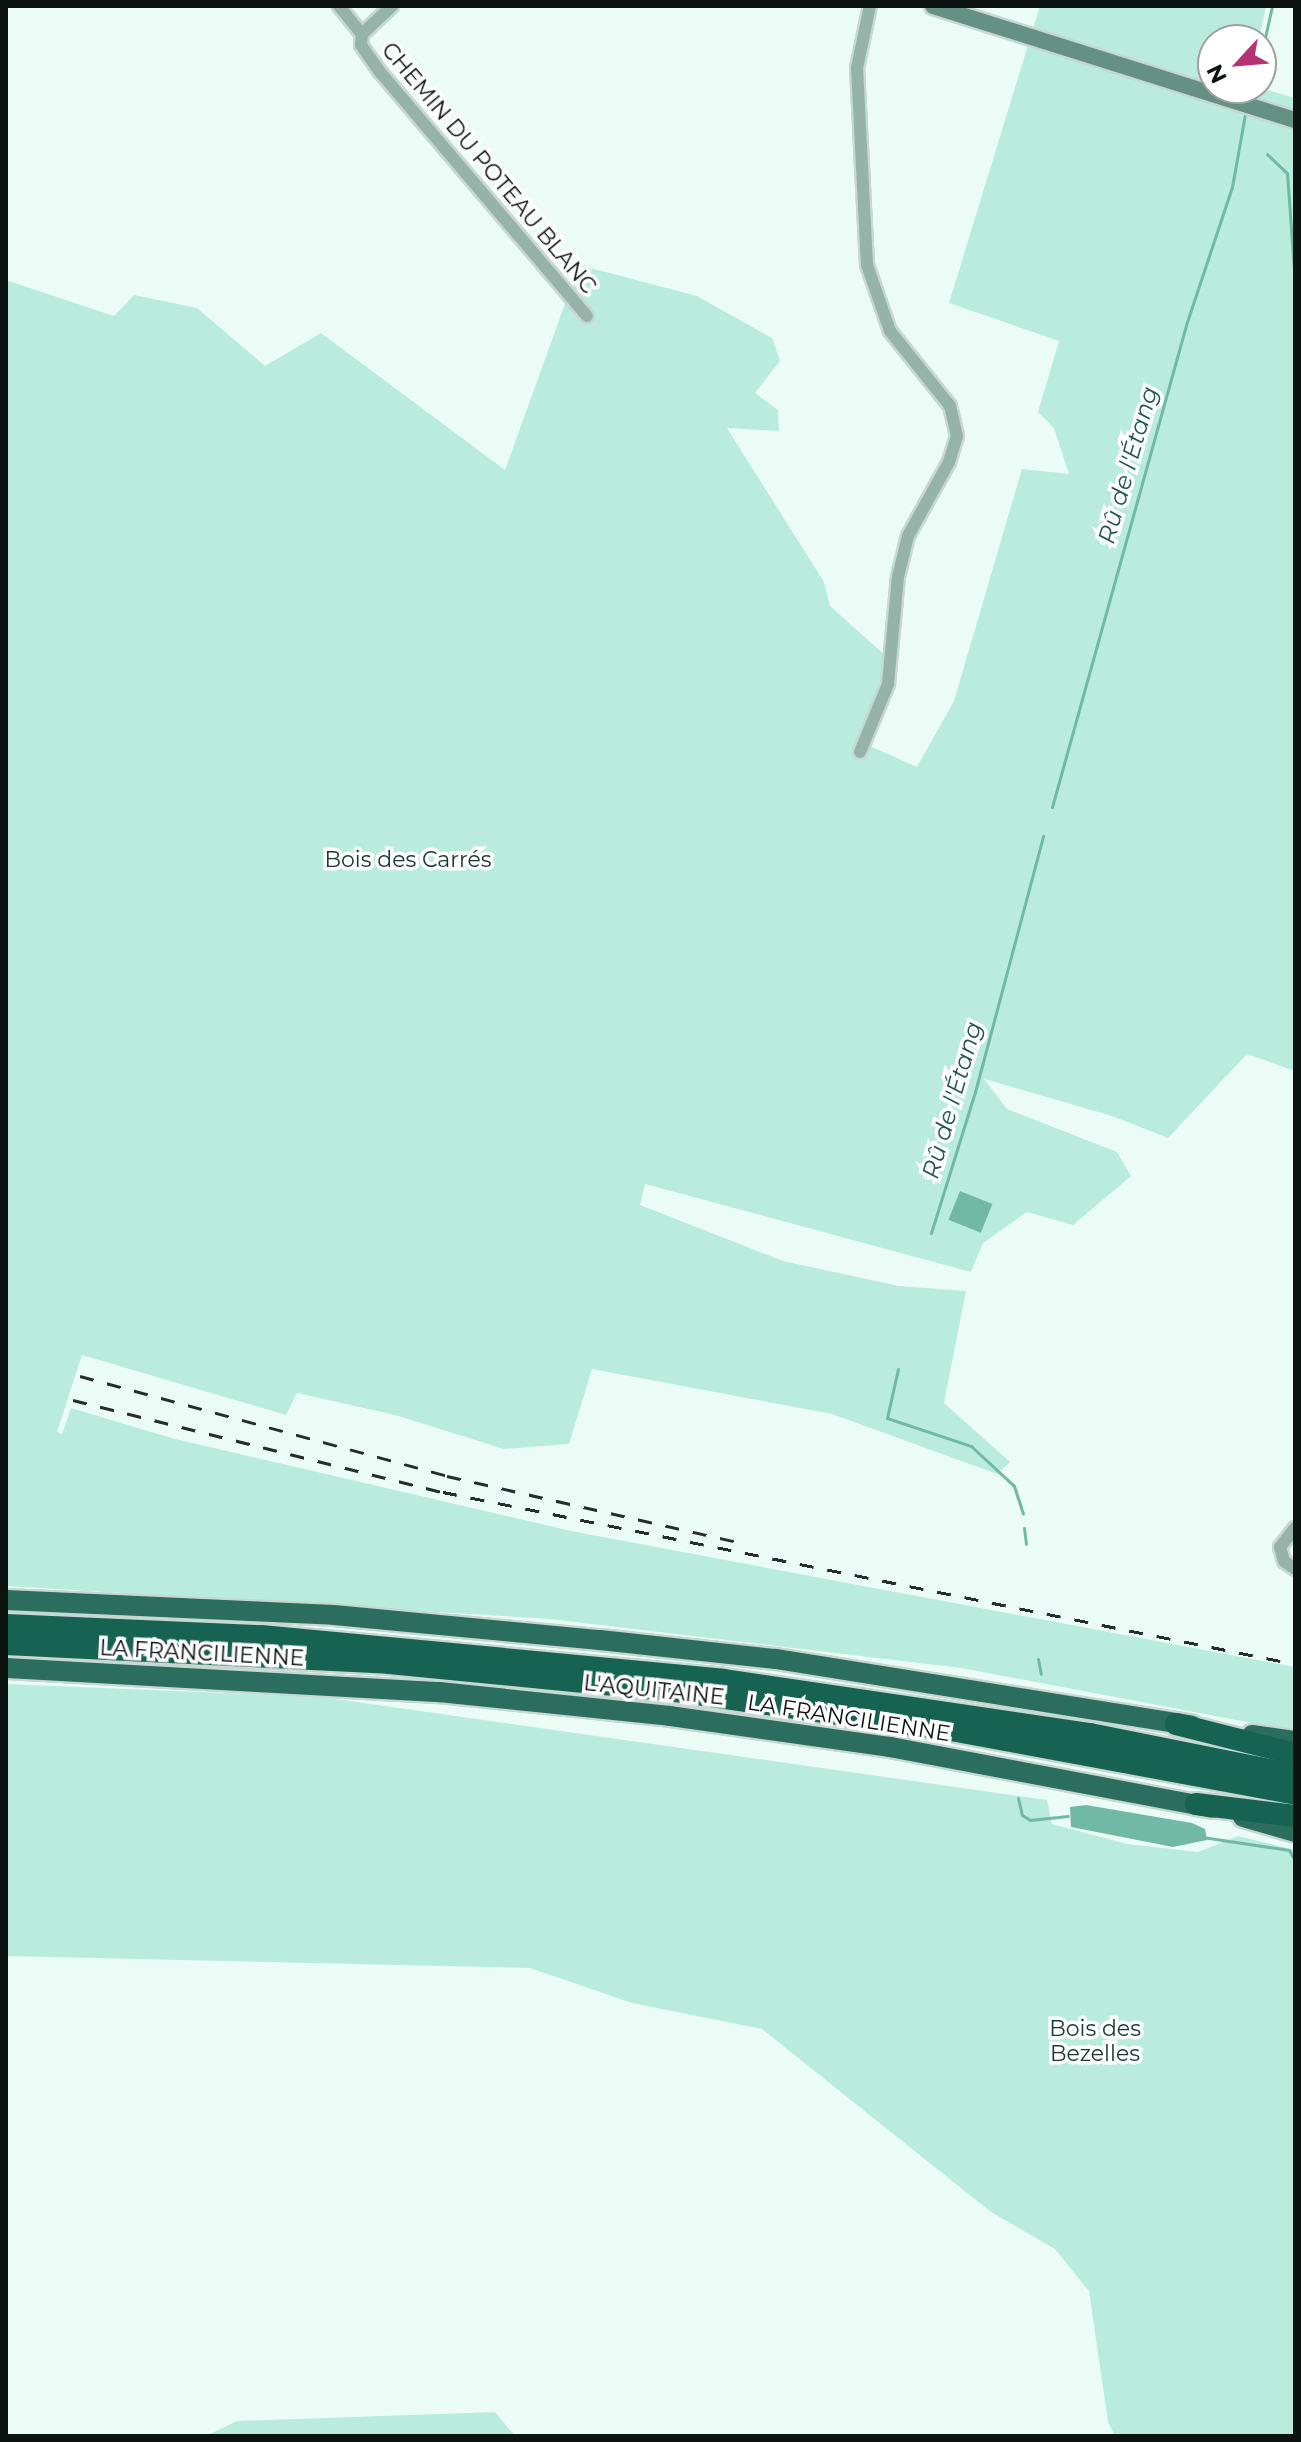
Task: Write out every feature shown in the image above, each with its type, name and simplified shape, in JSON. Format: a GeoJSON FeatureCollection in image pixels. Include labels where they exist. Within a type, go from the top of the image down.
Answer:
{"type":"FeatureCollection","features":[{"type":"Feature","properties":{"kind":"highway","name":"LA FRANCILIENNE"},"geometry":{"type":"LineString","coordinates":[[6,1600],[334,1615],[628,1642],[791,1661],[1295,1741]]}},
{"type":"Feature","properties":{"kind":"highway","name":"L'AQUITAINE"},"geometry":{"type":"LineString","coordinates":[[6,1625],[261,1636],[737,1681],[1090,1734],[1295,1775]]}},
{"type":"Feature","properties":{"kind":"highway","name":"L'AQUITAINE"},"geometry":{"type":"LineString","coordinates":[[6,1644],[389,1663],[683,1692],[965,1732],[1295,1794]]}},
{"type":"Feature","properties":{"kind":"highway","name":"LA FRANCILIENNE"},"geometry":{"type":"LineString","coordinates":[[6,1668],[439,1692],[670,1716],[890,1747],[1196,1804],[1295,1832]]}},
{"type":"Feature","properties":{"kind":"highway"},"geometry":{"type":"LineString","coordinates":[[1176,1724],[1295,1754]]}},
{"type":"Feature","properties":{"kind":"highway"},"geometry":{"type":"LineString","coordinates":[[1196,1804],[1295,1816]]}},
{"type":"Feature","properties":{"kind":"main road"},"geometry":{"type":"LineString","coordinates":[[933,6],[1295,120]]}},
{"type":"Feature","properties":{"kind":"street","name":"CHEMIN DU POTEAU BLANC"},"geometry":{"type":"LineString","coordinates":[[339,6],[362,34],[361,45],[380,72],[587,316]]}},
{"type":"Feature","properties":{"kind":"street"},"geometry":{"type":"LineString","coordinates":[[362,34],[392,6]]}},
{"type":"Feature","properties":{"kind":"street"},"geometry":{"type":"LineString","coordinates":[[860,752],[888,684],[908,536],[949,462],[957,436],[950,406],[890,331],[867,265],[857,68],[870,6]]}},
{"type":"Feature","properties":{"kind":"street"},"geometry":{"type":"LineString","coordinates":[[1295,1528],[1285,1534],[1280,1547],[1284,1561],[1295,1569]]}},
{"type":"Feature","properties":{"kind":"green space","name":"Bois des Carrés"},"geometry":{"type":"Polygon","coordinates":[[[1040,6],[1266,6],[1262,24],[1197,24],[1197,104],[1277,104],[1277,93],[1295,98],[1295,1071],[1247,1054],[1168,1138],[1112,1116],[984,1079],[1007,1109],[1117,1152],[1131,1176],[1073,1225],[1027,1212],[983,1243],[971,1272],[645,1184],[640,1205],[783,1261],[899,1286],[966,1291],[944,1403],[1010,1462],[997,1474],[832,1414],[592,1369],[569,1444],[504,1449],[395,1415],[297,1393],[286,1415],[82,1355],[57,1432],[62,1434],[71,1408],[175,1439],[571,1531],[1295,1667],[1295,1731],[961,1668],[550,1619],[6,1586],[6,280],[114,316],[134,295],[197,308],[265,366],[321,333],[505,470],[579,265],[697,296],[772,338],[780,361],[755,393],[778,410],[779,431],[727,428],[824,582],[830,606],[887,657],[861,742],[917,767],[954,701],[1022,469],[1069,474],[1054,428],[1038,412],[1059,341],[949,303],[1040,6]]]}},
{"type":"Feature","properties":{"kind":"green space","name":"Bois des Bezelles"},"geometry":{"type":"Polygon","coordinates":[[[6,1684],[322,1697],[1047,1800],[1052,1824],[1127,1844],[1198,1852],[1238,1836],[1295,1850],[1295,2436],[1115,2436],[1108,2422],[1089,2291],[1055,2249],[991,2212],[762,2029],[632,2003],[530,1968],[6,1956],[6,1684]]]}},
{"type":"Feature","properties":{"kind":"green space"},"geometry":{"type":"Polygon","coordinates":[[[495,2412],[515,2436],[206,2436],[237,2421],[495,2412]]]}},
{"type":"Feature","properties":{"kind":"shaded area"},"geometry":{"type":"Polygon","coordinates":[[[960,1191],[992,1204],[981,1233],[948,1220],[960,1191]]]}},
{"type":"Feature","properties":{"kind":"shaded area"},"geometry":{"type":"Polygon","coordinates":[[[1086,1805],[1192,1823],[1205,1829],[1207,1840],[1173,1847],[1071,1827],[1070,1807],[1086,1805]]]}},
{"type":"Feature","properties":{"kind":"waterway"},"geometry":{"type":"LineString","coordinates":[[1268,24],[1272,6]]}},
{"type":"Feature","properties":{"kind":"waterway","name":"Rû de l'Étang"},"geometry":{"type":"LineString","coordinates":[[1052,807],[1186,325],[1232,187],[1245,114]]}},
{"type":"Feature","properties":{"kind":"waterway"},"geometry":{"type":"LineString","coordinates":[[1267,154],[1287,173],[1295,285]]}},
{"type":"Feature","properties":{"kind":"waterway","name":"Rû de l'Étang"},"geometry":{"type":"LineString","coordinates":[[931,1233],[975,1092],[1043,836]]}},
{"type":"Feature","properties":{"kind":"waterway","name":"Rû de l'Étang"},"geometry":{"type":"LineString","coordinates":[[898,1369],[887,1418],[971,1446],[1014,1486],[1023,1514]]}},
{"type":"Feature","properties":{"kind":"waterway","name":"Rû de l'Étang"},"geometry":{"type":"LineString","coordinates":[[1024,1528],[1026,1544]]}},
{"type":"Feature","properties":{"kind":"waterway"},"geometry":{"type":"LineString","coordinates":[[1038,1659],[1041,1674]]}},
{"type":"Feature","properties":{"kind":"waterway"},"geometry":{"type":"LineString","coordinates":[[1018,1798],[1022,1815],[1030,1820],[1068,1816]]}},
{"type":"Feature","properties":{"kind":"waterway"},"geometry":{"type":"LineString","coordinates":[[1202,1837],[1289,1850],[1295,1861]]}},
{"type":"Feature","properties":{"kind":"railway"},"geometry":{"type":"LineString","coordinates":[[80,1376],[447,1476],[743,1543]]}},
{"type":"Feature","properties":{"kind":"railway"},"geometry":{"type":"LineString","coordinates":[[73,1400],[443,1492],[1295,1664]]}}]}
